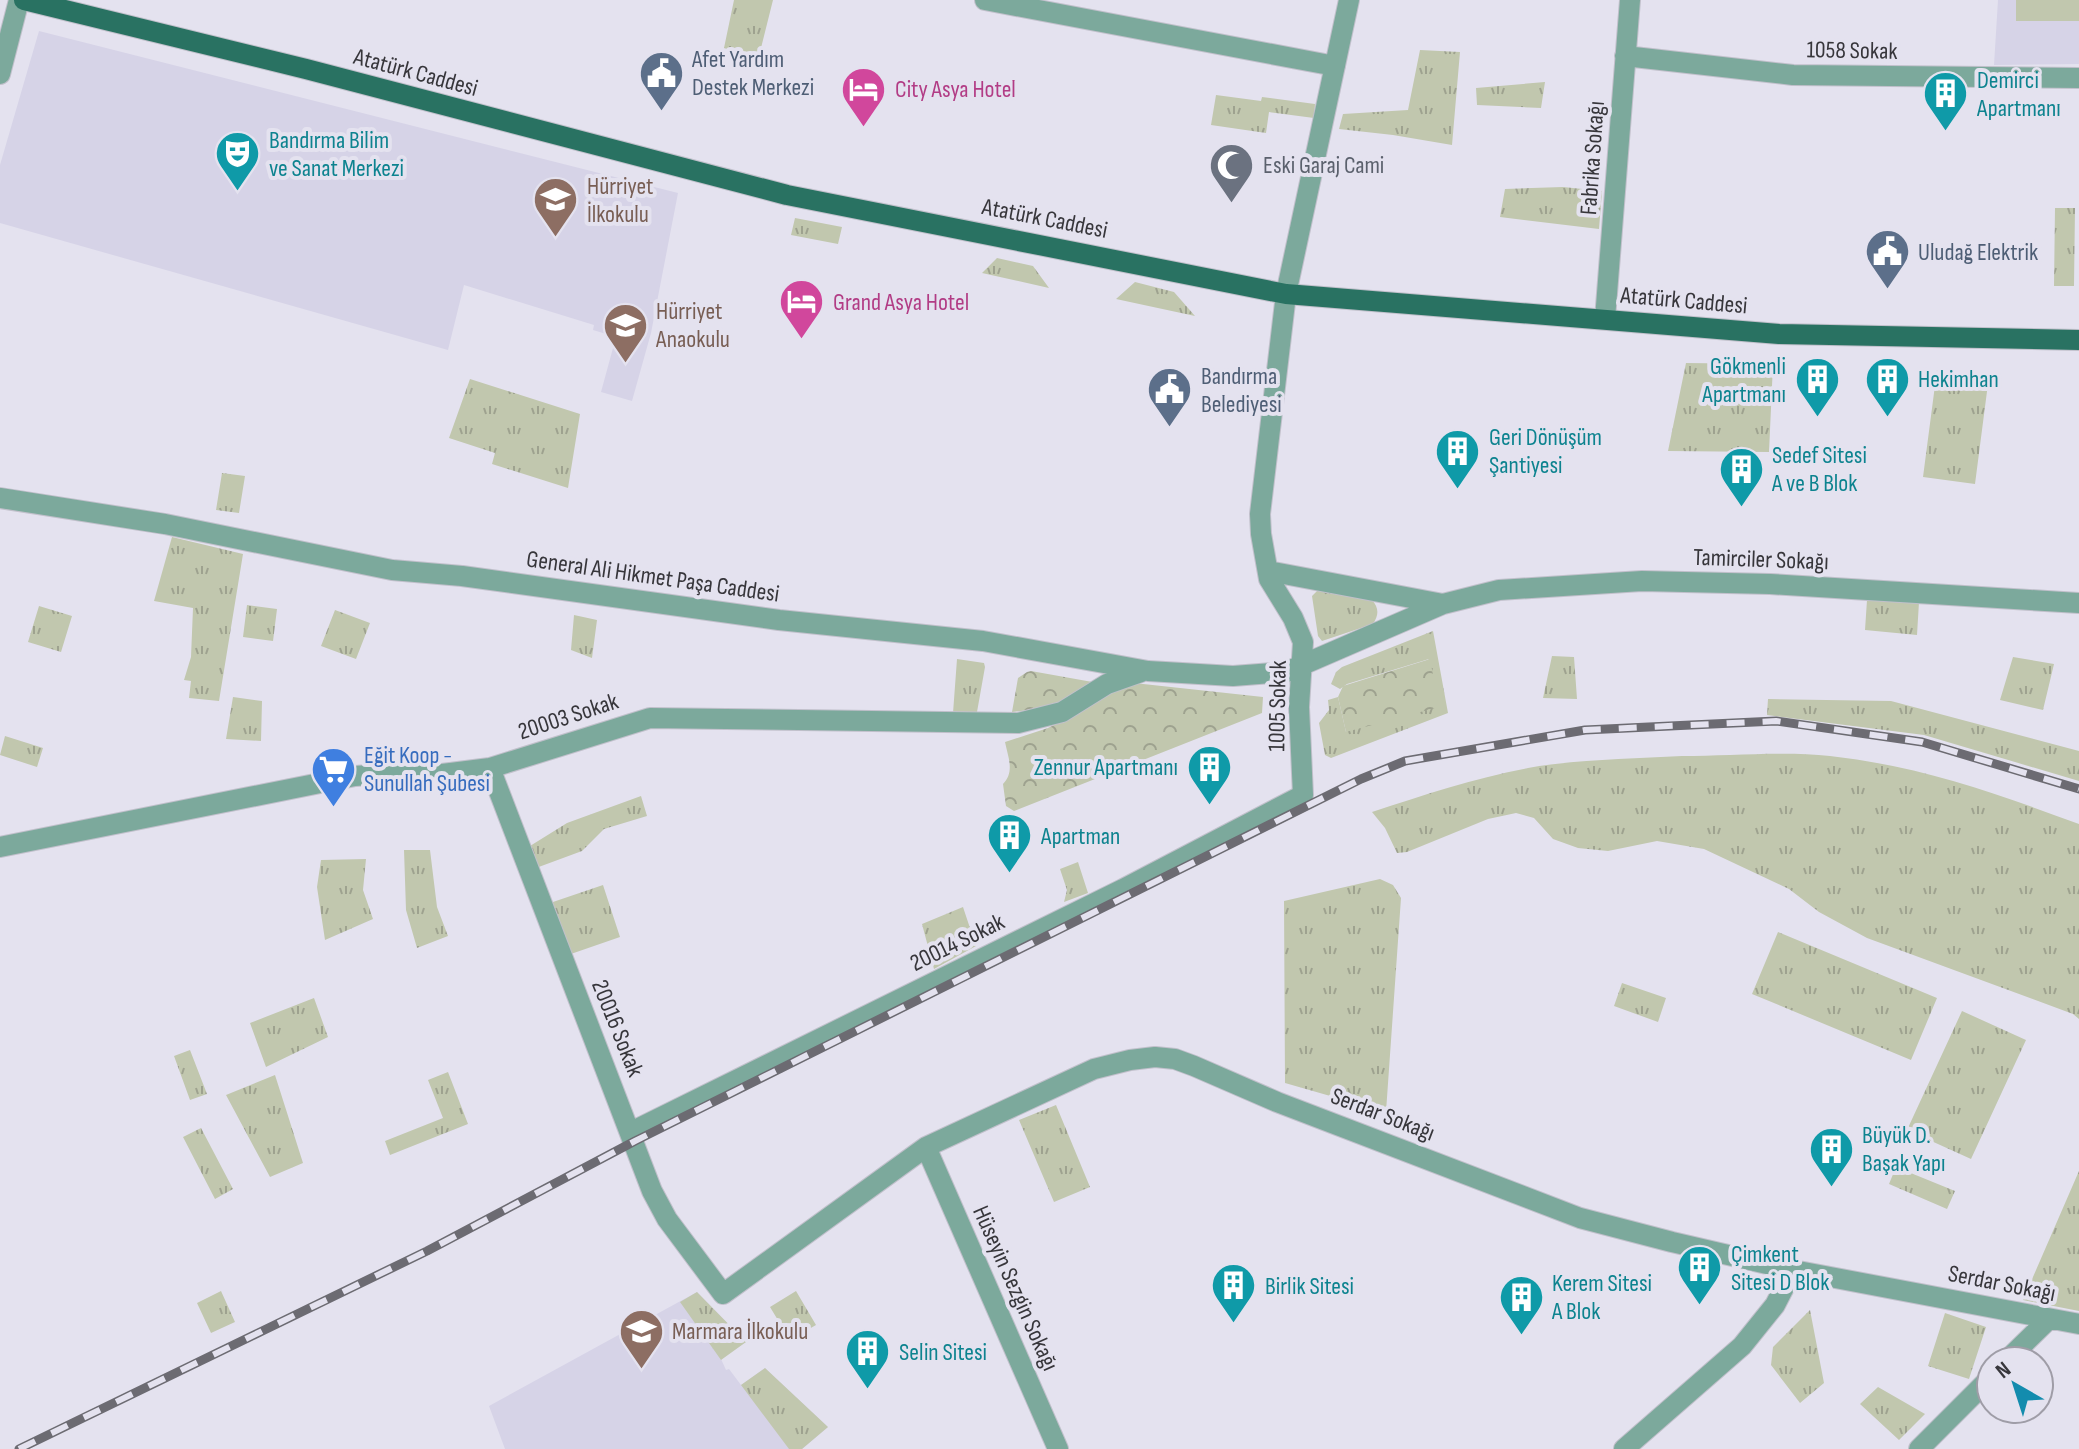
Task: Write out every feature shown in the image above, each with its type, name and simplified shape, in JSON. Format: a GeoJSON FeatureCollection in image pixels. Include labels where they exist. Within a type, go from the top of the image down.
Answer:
{"type":"FeatureCollection","features":[{"type":"Feature","properties":{"kind":"main road","name":"Atatürk Caddesi"},"geometry":{"type":"LineString","coordinates":[[21,0],[306,69],[787,195],[1286,294],[1779,334],[2079,340]]}},
{"type":"Feature","properties":{"kind":"street"},"geometry":{"type":"LineString","coordinates":[[0,74],[21,0]]}},
{"type":"Feature","properties":{"kind":"street"},"geometry":{"type":"LineString","coordinates":[[985,0],[1335,66]]}},
{"type":"Feature","properties":{"kind":"street","name":"1005 Sokak"},"geometry":{"type":"LineString","coordinates":[[1303,795],[1299,707],[1304,651],[1301,634],[1272,586],[1260,514],[1286,294],[1349,0]]}},
{"type":"Feature","properties":{"kind":"street","name":"Fabrika Sokağı"},"geometry":{"type":"LineString","coordinates":[[1605,319],[1630,0]]}},
{"type":"Feature","properties":{"kind":"street","name":"1058 Sokak"},"geometry":{"type":"LineString","coordinates":[[1625,56],[1793,75],[2079,78]]}},
{"type":"Feature","properties":{"kind":"street","name":"General Ali Hikmet Paşa Caddesi"},"geometry":{"type":"LineString","coordinates":[[0,498],[165,524],[392,570],[462,576],[779,620],[983,641],[1148,671],[1233,676],[1286,672],[1302,667]]}},
{"type":"Feature","properties":{"kind":"street","name":"Tamirciler Sokağı"},"geometry":{"type":"LineString","coordinates":[[1268,571],[1443,604]]}},
{"type":"Feature","properties":{"kind":"street","name":"Tamirciler Sokağı"},"geometry":{"type":"LineString","coordinates":[[1302,667],[1443,604],[1499,590],[1642,581],[1770,584],[2079,603]]}},
{"type":"Feature","properties":{"kind":"street","name":"20003 Sokak"},"geometry":{"type":"LineString","coordinates":[[0,847],[355,776],[442,774],[490,768],[650,718],[1018,723],[1062,712],[1107,684],[1148,671]]}},
{"type":"Feature","properties":{"kind":"street","name":"20016 Sokak"},"geometry":{"type":"LineString","coordinates":[[490,768],[652,1191],[667,1219],[723,1294]]}},
{"type":"Feature","properties":{"kind":"street","name":"20014 Sokak"},"geometry":{"type":"LineString","coordinates":[[631,1132],[1123,889],[1303,795]]}},
{"type":"Feature","properties":{"kind":"street","name":"Serdar Sokağı"},"geometry":{"type":"LineString","coordinates":[[723,1294],[926,1147],[1094,1069],[1155,1057],[1175,1059],[1580,1218],[1793,1270],[2079,1324]]}},
{"type":"Feature","properties":{"kind":"street","name":"Hüseyin Sezgin Sokağı"},"geometry":{"type":"LineString","coordinates":[[926,1147],[1058,1449]]}},
{"type":"Feature","properties":{"kind":"street"},"geometry":{"type":"LineString","coordinates":[[1624,1449],[1742,1346],[1775,1305],[1793,1270]]}},
{"type":"Feature","properties":{"kind":"street"},"geometry":{"type":"LineString","coordinates":[[2022,1345],[2049,1319]]}},
{"type":"Feature","properties":{"kind":"street"},"geometry":{"type":"LineString","coordinates":[[1919,1449],[1975,1393]]}},
{"type":"Feature","properties":{"kind":"shaded area"},"geometry":{"type":"Polygon","coordinates":[[[1998,0],[2079,0],[2079,64],[1994,65],[1998,0]]]}},
{"type":"Feature","properties":{"kind":"shaded area"},"geometry":{"type":"Polygon","coordinates":[[[39,31],[678,193],[651,333],[632,401],[601,392],[616,337],[593,330],[594,325],[464,285],[448,350],[0,223],[0,165],[39,31]]]}},
{"type":"Feature","properties":{"kind":"shaded area","name":"Marmara İlkokulu"},"geometry":{"type":"Polygon","coordinates":[[[697,1292],[746,1342],[721,1359],[726,1370],[729,1369],[741,1385],[765,1368],[828,1427],[802,1449],[505,1449],[489,1406],[697,1292]]]}},
{"type":"Feature","properties":{"kind":"green space"},"geometry":{"type":"Polygon","coordinates":[[[734,0],[773,0],[757,64],[747,64],[749,55],[724,48],[734,0]]]}},
{"type":"Feature","properties":{"kind":"green space"},"geometry":{"type":"Polygon","coordinates":[[[2016,0],[2079,0],[2079,21],[2016,21],[2016,0]]]}},
{"type":"Feature","properties":{"kind":"green space"},"geometry":{"type":"Polygon","coordinates":[[[1420,50],[1460,52],[1452,145],[1339,129],[1343,114],[1408,110],[1420,50]]]}},
{"type":"Feature","properties":{"kind":"green space"},"geometry":{"type":"Polygon","coordinates":[[[1545,82],[1541,108],[1477,105],[1476,88],[1545,82]]]}},
{"type":"Feature","properties":{"kind":"green space"},"geometry":{"type":"Polygon","coordinates":[[[1216,95],[1315,104],[1314,118],[1269,112],[1266,133],[1211,125],[1216,95]]]}},
{"type":"Feature","properties":{"kind":"green space"},"geometry":{"type":"Polygon","coordinates":[[[1563,187],[1602,191],[1599,229],[1500,217],[1505,189],[1563,187]]]}},
{"type":"Feature","properties":{"kind":"green space"},"geometry":{"type":"Polygon","coordinates":[[[2055,208],[2075,208],[2074,286],[2054,286],[2055,208]]]}},
{"type":"Feature","properties":{"kind":"green space"},"geometry":{"type":"Polygon","coordinates":[[[795,218],[842,227],[838,244],[791,235],[795,218]]]}},
{"type":"Feature","properties":{"kind":"green space"},"geometry":{"type":"Polygon","coordinates":[[[997,258],[1033,266],[1049,288],[982,273],[997,258]]]}},
{"type":"Feature","properties":{"kind":"green space"},"geometry":{"type":"Polygon","coordinates":[[[1135,282],[1174,292],[1195,316],[1116,299],[1135,282]]]}},
{"type":"Feature","properties":{"kind":"green space"},"geometry":{"type":"Polygon","coordinates":[[[1686,363],[1773,364],[1769,452],[1668,451],[1686,363]]]}},
{"type":"Feature","properties":{"kind":"green space"},"geometry":{"type":"Polygon","coordinates":[[[1937,370],[1989,376],[1975,484],[1923,477],[1937,370]]]}},
{"type":"Feature","properties":{"kind":"green space"},"geometry":{"type":"Polygon","coordinates":[[[470,379],[580,414],[568,488],[492,464],[495,453],[449,438],[470,379]]]}},
{"type":"Feature","properties":{"kind":"green space"},"geometry":{"type":"Polygon","coordinates":[[[222,473],[245,476],[239,513],[216,510],[222,473]]]}},
{"type":"Feature","properties":{"kind":"green space"},"geometry":{"type":"Polygon","coordinates":[[[172,537],[243,554],[219,701],[189,698],[191,681],[184,680],[191,657],[193,608],[154,601],[172,537]]]}},
{"type":"Feature","properties":{"kind":"green space"},"geometry":{"type":"Polygon","coordinates":[[[1318,590],[1372,600],[1377,609],[1375,621],[1322,641],[1318,636],[1312,596],[1318,590]]]}},
{"type":"Feature","properties":{"kind":"green space"},"geometry":{"type":"Polygon","coordinates":[[[1867,600],[1919,602],[1917,635],[1865,630],[1867,600]]]}},
{"type":"Feature","properties":{"kind":"green space"},"geometry":{"type":"Polygon","coordinates":[[[247,605],[277,609],[273,641],[243,637],[247,605]]]}},
{"type":"Feature","properties":{"kind":"green space"},"geometry":{"type":"Polygon","coordinates":[[[39,606],[72,616],[61,652],[28,642],[39,606]]]}},
{"type":"Feature","properties":{"kind":"green space"},"geometry":{"type":"Polygon","coordinates":[[[335,610],[370,623],[356,659],[321,646],[335,610]]]}},
{"type":"Feature","properties":{"kind":"green space"},"geometry":{"type":"Polygon","coordinates":[[[574,615],[597,620],[592,658],[571,650],[574,615]]]}},
{"type":"Feature","properties":{"kind":"green space"},"geometry":{"type":"Polygon","coordinates":[[[1433,631],[1448,713],[1331,758],[1325,755],[1319,723],[1329,710],[1328,700],[1338,697],[1346,732],[1429,659],[1347,684],[1340,689],[1331,684],[1336,672],[1433,631]]]}},
{"type":"Feature","properties":{"kind":"green space"},"geometry":{"type":"Polygon","coordinates":[[[1552,656],[1574,657],[1577,699],[1543,698],[1552,656]]]}},
{"type":"Feature","properties":{"kind":"green space"},"geometry":{"type":"Polygon","coordinates":[[[2013,657],[2054,664],[2043,710],[2000,700],[2013,657]]]}},
{"type":"Feature","properties":{"kind":"green space"},"geometry":{"type":"Polygon","coordinates":[[[957,659],[984,663],[975,714],[953,713],[957,659]]]}},
{"type":"Feature","properties":{"kind":"green space"},"geometry":{"type":"Polygon","coordinates":[[[1430,659],[1439,707],[1346,732],[1338,697],[1343,686],[1430,659]]]}},
{"type":"Feature","properties":{"kind":"green space"},"geometry":{"type":"Polygon","coordinates":[[[1027,672],[1098,683],[1058,707],[1012,712],[1018,678],[1027,672]]]}},
{"type":"Feature","properties":{"kind":"green space"},"geometry":{"type":"Polygon","coordinates":[[[1134,683],[1263,697],[1262,713],[1014,811],[1006,806],[1003,784],[1010,764],[1005,742],[1048,728],[1104,692],[1134,683]]]}},
{"type":"Feature","properties":{"kind":"green space"},"geometry":{"type":"Polygon","coordinates":[[[233,697],[262,701],[261,741],[226,739],[233,697]]]}},
{"type":"Feature","properties":{"kind":"green space"},"geometry":{"type":"Polygon","coordinates":[[[1768,699],[1891,701],[2079,751],[2079,781],[1924,735],[1767,715],[1768,699]]]}},
{"type":"Feature","properties":{"kind":"green space"},"geometry":{"type":"Polygon","coordinates":[[[5,736],[43,748],[37,767],[0,755],[5,736]]]}},
{"type":"Feature","properties":{"kind":"green space"},"geometry":{"type":"Polygon","coordinates":[[[1794,754],[1895,766],[1957,782],[2079,824],[2079,1019],[2073,1014],[1867,938],[1819,912],[1789,889],[1704,849],[1657,841],[1608,851],[1578,848],[1553,839],[1534,818],[1516,813],[1488,819],[1407,852],[1397,853],[1385,828],[1372,812],[1469,782],[1528,768],[1585,761],[1794,754]]]}},
{"type":"Feature","properties":{"kind":"green space"},"geometry":{"type":"Polygon","coordinates":[[[641,796],[647,816],[604,829],[582,851],[536,868],[530,846],[567,823],[641,796]]]}},
{"type":"Feature","properties":{"kind":"green space"},"geometry":{"type":"Polygon","coordinates":[[[404,850],[430,850],[437,907],[448,936],[417,948],[406,910],[404,850]]]}},
{"type":"Feature","properties":{"kind":"green space"},"geometry":{"type":"Polygon","coordinates":[[[366,859],[363,890],[373,919],[325,940],[317,887],[321,860],[366,859]]]}},
{"type":"Feature","properties":{"kind":"green space"},"geometry":{"type":"Polygon","coordinates":[[[1078,862],[1088,893],[1064,902],[1067,890],[1060,869],[1078,862]]]}},
{"type":"Feature","properties":{"kind":"green space"},"geometry":{"type":"Polygon","coordinates":[[[1380,879],[1393,885],[1401,898],[1386,1112],[1285,1083],[1284,901],[1380,879]]]}},
{"type":"Feature","properties":{"kind":"green space"},"geometry":{"type":"Polygon","coordinates":[[[603,885],[620,937],[568,955],[550,903],[603,885]]]}},
{"type":"Feature","properties":{"kind":"green space"},"geometry":{"type":"Polygon","coordinates":[[[963,907],[976,946],[934,969],[922,924],[963,907]]]}},
{"type":"Feature","properties":{"kind":"green space"},"geometry":{"type":"Polygon","coordinates":[[[1778,932],[1937,998],[1911,1060],[1752,994],[1778,932]]]}},
{"type":"Feature","properties":{"kind":"green space"},"geometry":{"type":"Polygon","coordinates":[[[1622,983],[1666,998],[1658,1022],[1614,1006],[1622,983]]]}},
{"type":"Feature","properties":{"kind":"green space"},"geometry":{"type":"Polygon","coordinates":[[[314,998],[328,1037],[266,1067],[250,1023],[314,998]]]}},
{"type":"Feature","properties":{"kind":"green space"},"geometry":{"type":"Polygon","coordinates":[[[1962,1011],[2026,1040],[1971,1159],[1907,1130],[1962,1011]]]}},
{"type":"Feature","properties":{"kind":"green space"},"geometry":{"type":"Polygon","coordinates":[[[190,1050],[207,1094],[190,1100],[174,1056],[190,1050]]]}},
{"type":"Feature","properties":{"kind":"green space"},"geometry":{"type":"Polygon","coordinates":[[[448,1072],[468,1124],[390,1155],[385,1141],[443,1118],[428,1080],[448,1072]]]}},
{"type":"Feature","properties":{"kind":"green space"},"geometry":{"type":"Polygon","coordinates":[[[275,1075],[303,1163],[270,1177],[226,1095],[275,1075]]]}},
{"type":"Feature","properties":{"kind":"green space"},"geometry":{"type":"Polygon","coordinates":[[[1056,1105],[1090,1187],[1054,1202],[1019,1120],[1056,1105]]]}},
{"type":"Feature","properties":{"kind":"green space"},"geometry":{"type":"Polygon","coordinates":[[[201,1128],[233,1189],[215,1199],[183,1137],[201,1128]]]}},
{"type":"Feature","properties":{"kind":"green space"},"geometry":{"type":"Polygon","coordinates":[[[1896,1167],[1955,1191],[1947,1209],[1889,1184],[1896,1167]]]}},
{"type":"Feature","properties":{"kind":"green space"},"geometry":{"type":"Polygon","coordinates":[[[2079,1171],[2079,1311],[2023,1300],[2079,1171]]]}},
{"type":"Feature","properties":{"kind":"green space"},"geometry":{"type":"Polygon","coordinates":[[[221,1291],[235,1322],[211,1333],[197,1303],[221,1291]]]}},
{"type":"Feature","properties":{"kind":"green space"},"geometry":{"type":"Polygon","coordinates":[[[796,1291],[816,1325],[790,1340],[770,1307],[796,1291]]]}},
{"type":"Feature","properties":{"kind":"green space"},"geometry":{"type":"Polygon","coordinates":[[[697,1292],[746,1342],[721,1360],[680,1302],[697,1292]]]}},
{"type":"Feature","properties":{"kind":"green space"},"geometry":{"type":"Polygon","coordinates":[[[1810,1310],[1824,1383],[1800,1403],[1771,1365],[1773,1347],[1810,1310]]]}},
{"type":"Feature","properties":{"kind":"green space"},"geometry":{"type":"Polygon","coordinates":[[[1945,1313],[1986,1327],[1980,1345],[1975,1345],[1975,1361],[1969,1379],[1928,1366],[1945,1313]]]}},
{"type":"Feature","properties":{"kind":"green space"},"geometry":{"type":"Polygon","coordinates":[[[765,1368],[828,1427],[802,1449],[789,1449],[741,1385],[765,1368]]]}},
{"type":"Feature","properties":{"kind":"green space"},"geometry":{"type":"Polygon","coordinates":[[[1878,1387],[1925,1414],[1899,1440],[1860,1404],[1878,1387]]]}},
{"type":"Feature","properties":{"kind":"railway"},"geometry":{"type":"LineString","coordinates":[[19,1449],[427,1251],[635,1141],[1361,779],[1405,761],[1585,730],[1776,721],[1922,742],[2079,789]]}},
{"type":"Feature","properties":{"kind":"place","name":"Afet Yardım Destek Merkezi"},"geometry":{"type":"Point","coordinates":[661,112]}},
{"type":"Feature","properties":{"kind":"place","name":"City Asya Hotel"},"geometry":{"type":"Point","coordinates":[864,128]}},
{"type":"Feature","properties":{"kind":"place","name":"Demirci Apartmanı"},"geometry":{"type":"Point","coordinates":[1946,133]}},
{"type":"Feature","properties":{"kind":"place","name":"Bandırma Bilim ve Sanat Merkezi"},"geometry":{"type":"Point","coordinates":[238,193]}},
{"type":"Feature","properties":{"kind":"place","name":"Eski Garaj Cami"},"geometry":{"type":"Point","coordinates":[1232,204]}},
{"type":"Feature","properties":{"kind":"place","name":"Hürriyet İlkokulu"},"geometry":{"type":"Point","coordinates":[556,239]}},
{"type":"Feature","properties":{"kind":"place","name":"Uludağ Elektrik"},"geometry":{"type":"Point","coordinates":[1887,291]}},
{"type":"Feature","properties":{"kind":"place","name":"Grand Asya Hotel"},"geometry":{"type":"Point","coordinates":[802,341]}},
{"type":"Feature","properties":{"kind":"place","name":"Hürriyet Anaokulu"},"geometry":{"type":"Point","coordinates":[625,364]}},
{"type":"Feature","properties":{"kind":"place","name":"Hekimhan"},"geometry":{"type":"Point","coordinates":[1887,418]}},
{"type":"Feature","properties":{"kind":"place","name":"Gökmenli Apartmanı"},"geometry":{"type":"Point","coordinates":[1817,419]}},
{"type":"Feature","properties":{"kind":"place","name":"Bandırma Belediyesi"},"geometry":{"type":"Point","coordinates":[1170,429]}},
{"type":"Feature","properties":{"kind":"place","name":"Geri Dönüşüm Şantiyesi"},"geometry":{"type":"Point","coordinates":[1458,490]}},
{"type":"Feature","properties":{"kind":"place","name":"Sedef Sitesi A ve B Blok"},"geometry":{"type":"Point","coordinates":[1741,508]}},
{"type":"Feature","properties":{"kind":"place","name":"Zennur Apartmanı"},"geometry":{"type":"Point","coordinates":[1209,806]}},
{"type":"Feature","properties":{"kind":"place","name":"Eğit Koop - Sunullah Şubesi"},"geometry":{"type":"Point","coordinates":[333,808]}},
{"type":"Feature","properties":{"kind":"place","name":"Apartman"},"geometry":{"type":"Point","coordinates":[1010,875]}},
{"type":"Feature","properties":{"kind":"place","name":"Büyük D. Başak Yapı"},"geometry":{"type":"Point","coordinates":[1831,1188]}},
{"type":"Feature","properties":{"kind":"place","name":"Çimkent Sitesi D Blok"},"geometry":{"type":"Point","coordinates":[1700,1307]}},
{"type":"Feature","properties":{"kind":"place","name":"Birlik Sitesi"},"geometry":{"type":"Point","coordinates":[1234,1325]}},
{"type":"Feature","properties":{"kind":"place","name":"Kerem Sitesi A Blok"},"geometry":{"type":"Point","coordinates":[1521,1336]}},
{"type":"Feature","properties":{"kind":"place","name":"Marmara İlkokulu"},"geometry":{"type":"Point","coordinates":[641,1370]}},
{"type":"Feature","properties":{"kind":"place","name":"Selin Sitesi"},"geometry":{"type":"Point","coordinates":[868,1391]}}]}
